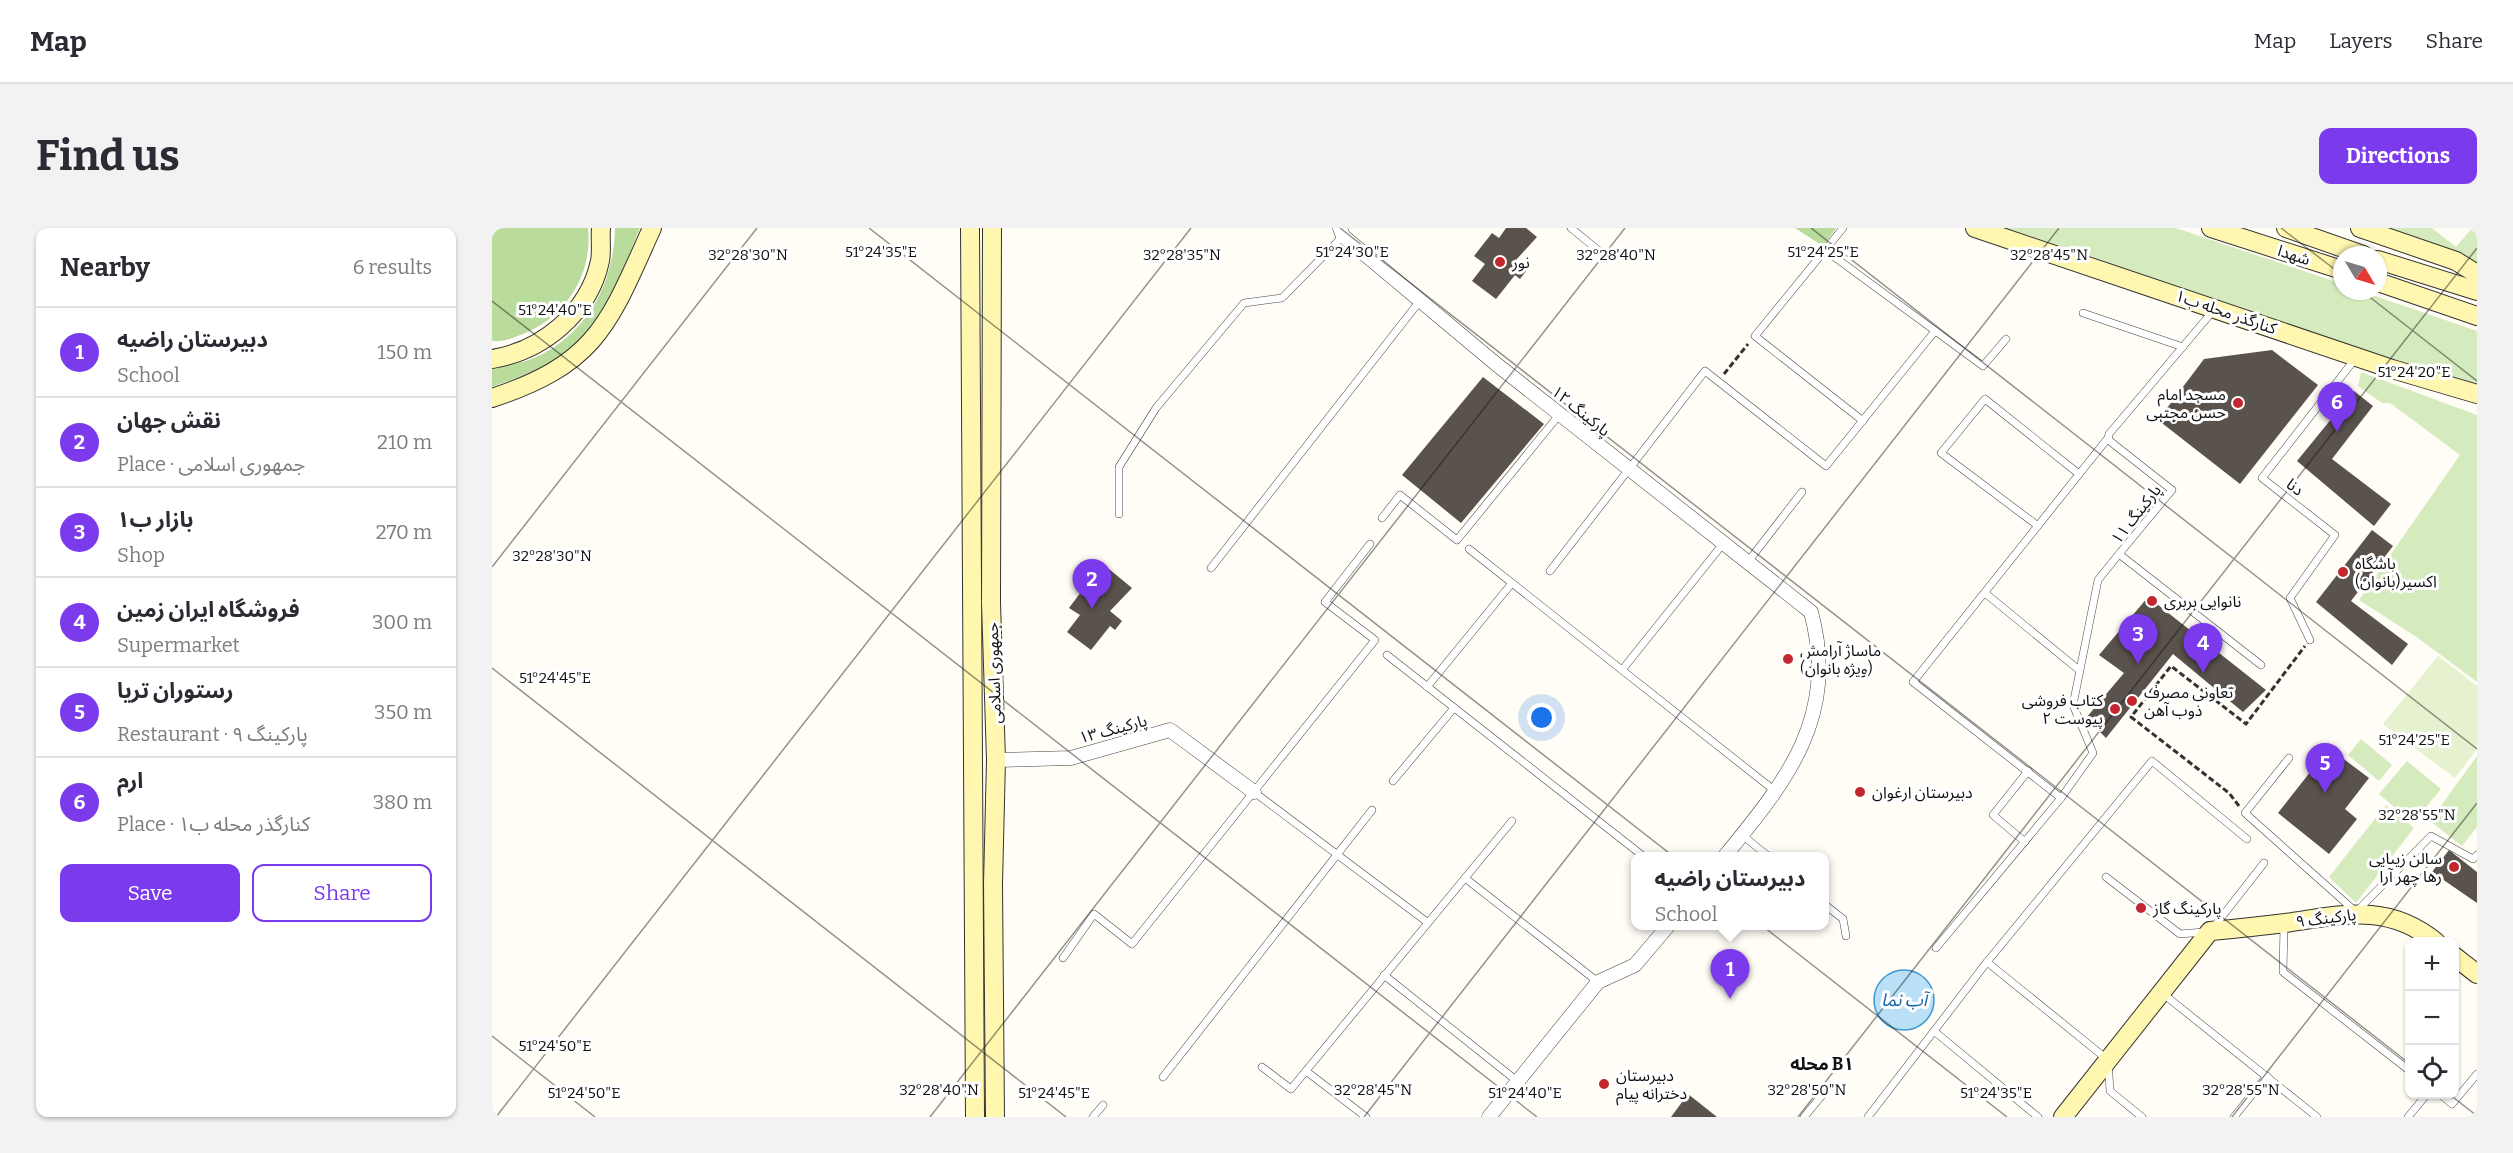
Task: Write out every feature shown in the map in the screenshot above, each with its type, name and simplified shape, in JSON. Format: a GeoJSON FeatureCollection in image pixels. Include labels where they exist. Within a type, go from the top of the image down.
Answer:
{"type":"FeatureCollection","features":[{"type":"Feature","properties":{"kind":"main road"},"geometry":{"type":"LineString","coordinates":[[492,359],[513,356],[541,342],[566,323],[588,292],[600,261],[601,228]]}},
{"type":"Feature","properties":{"kind":"main road"},"geometry":{"type":"LineString","coordinates":[[492,398],[529,386],[564,367],[594,340],[619,302],[652,228]]}},
{"type":"Feature","properties":{"kind":"main road","name":"جمهوری اسلامی"},"geometry":{"type":"LineString","coordinates":[[970,228],[975,1117]]}},
{"type":"Feature","properties":{"kind":"main road","name":"جمهوری اسلامی"},"geometry":{"type":"LineString","coordinates":[[992,228],[991,603],[996,760],[993,884],[994,1117]]}},
{"type":"Feature","properties":{"kind":"main road","name":"شهدا"},"geometry":{"type":"LineString","coordinates":[[2211,228],[2333,267]]}},
{"type":"Feature","properties":{"kind":"main road","name":"شهدا"},"geometry":{"type":"LineString","coordinates":[[2286,228],[2337,246]]}},
{"type":"Feature","properties":{"kind":"main road","name":"کنارگذر محله ب۱"},"geometry":{"type":"LineString","coordinates":[[1980,229],[2356,357],[2477,394]]}},
{"type":"Feature","properties":{"kind":"main road"},"geometry":{"type":"LineString","coordinates":[[2364,229],[2456,261],[2477,274]]}},
{"type":"Feature","properties":{"kind":"main road"},"geometry":{"type":"LineString","coordinates":[[2387,263],[2477,291]]}},
{"type":"Feature","properties":{"kind":"main road"},"geometry":{"type":"LineString","coordinates":[[2387,285],[2477,316]]}},
{"type":"Feature","properties":{"kind":"main road","name":"پارکینگ ۹"},"geometry":{"type":"LineString","coordinates":[[2210,931],[2356,912],[2390,918],[2430,937]]}},
{"type":"Feature","properties":{"kind":"main road"},"geometry":{"type":"LineString","coordinates":[[2063,1117],[2210,931]]}},
{"type":"Feature","properties":{"kind":"main road"},"geometry":{"type":"LineString","coordinates":[[2459,960],[2477,974]]}},
{"type":"Feature","properties":{"kind":"street","name":"پارکینگ ۱۲"},"geometry":{"type":"LineString","coordinates":[[1342,232],[1419,302],[1628,470],[1811,612],[1818,639],[1817,689],[1811,724],[1793,766],[1777,792]]}},
{"type":"Feature","properties":{"kind":"street","name":"پارکینگ ۱۳"},"geometry":{"type":"LineString","coordinates":[[996,760],[1071,758],[1170,730],[1254,792]]}},
{"type":"Feature","properties":{"kind":"street"},"geometry":{"type":"LineString","coordinates":[[1728,852],[1777,792]]}},
{"type":"Feature","properties":{"kind":"street"},"geometry":{"type":"LineString","coordinates":[[1488,1117],[1598,982],[1635,965],[1665,930]]}},
{"type":"Feature","properties":{"kind":"lane"},"geometry":{"type":"LineString","coordinates":[[1571,228],[1599,251]]}},
{"type":"Feature","properties":{"kind":"lane"},"geometry":{"type":"LineString","coordinates":[[1843,228],[1755,336],[1863,421]]}},
{"type":"Feature","properties":{"kind":"lane"},"geometry":{"type":"LineString","coordinates":[[1119,513],[1119,467],[1156,408],[1244,303],[1282,298],[1342,232]]}},
{"type":"Feature","properties":{"kind":"lane"},"geometry":{"type":"LineString","coordinates":[[1825,250],[1983,366],[2006,339]]}},
{"type":"Feature","properties":{"kind":"lane"},"geometry":{"type":"LineString","coordinates":[[1211,567],[1419,302]]}},
{"type":"Feature","properties":{"kind":"lane"},"geometry":{"type":"LineString","coordinates":[[2061,798],[1913,682],[2214,309]]}},
{"type":"Feature","properties":{"kind":"lane"},"geometry":{"type":"LineString","coordinates":[[2083,313],[2183,346]]}},
{"type":"Feature","properties":{"kind":"lane"},"geometry":{"type":"LineString","coordinates":[[1550,571],[1704,371],[1826,466],[1935,331]]}},
{"type":"Feature","properties":{"kind":"lane","name":"دنا"},"geometry":{"type":"LineString","coordinates":[[2310,640],[2290,598],[2335,535],[2262,478],[2356,357]]}},
{"type":"Feature","properties":{"kind":"lane"},"geometry":{"type":"LineString","coordinates":[[2038,526],[1941,453],[1985,399],[2079,474]]}},
{"type":"Feature","properties":{"kind":"lane"},"geometry":{"type":"LineString","coordinates":[[1382,518],[1400,495],[1457,540],[1559,415]]}},
{"type":"Feature","properties":{"kind":"lane","name":"پارکینگ ۱۱"},"geometry":{"type":"LineString","coordinates":[[2108,438],[2172,490],[2119,554],[2261,665]]}},
{"type":"Feature","properties":{"kind":"lane"},"geometry":{"type":"LineString","coordinates":[[1746,563],[1802,492]]}},
{"type":"Feature","properties":{"kind":"lane"},"geometry":{"type":"LineString","coordinates":[[1063,958],[1094,914],[1132,944],[1375,640],[1325,602],[1370,544]]}},
{"type":"Feature","properties":{"kind":"lane"},"geometry":{"type":"LineString","coordinates":[[1622,670],[1722,544]]}},
{"type":"Feature","properties":{"kind":"lane"},"geometry":{"type":"LineString","coordinates":[[1469,549],[1777,792]]}},
{"type":"Feature","properties":{"kind":"lane"},"geometry":{"type":"LineString","coordinates":[[1936,948],[2061,798],[2092,753],[2073,705],[2098,580],[2119,554]]}},
{"type":"Feature","properties":{"kind":"lane"},"geometry":{"type":"LineString","coordinates":[[1427,687],[1512,583]]}},
{"type":"Feature","properties":{"kind":"lane"},"geometry":{"type":"LineString","coordinates":[[1984,593],[2079,670]]}},
{"type":"Feature","properties":{"kind":"lane"},"geometry":{"type":"LineString","coordinates":[[1388,655],[1638,852]]}},
{"type":"Feature","properties":{"kind":"lane"},"geometry":{"type":"LineString","coordinates":[[1393,782],[1454,708]]}},
{"type":"Feature","properties":{"kind":"lane"},"geometry":{"type":"LineString","coordinates":[[2289,758],[2245,813],[2356,912],[2431,836],[2473,859],[2477,855]]}},
{"type":"Feature","properties":{"kind":"lane"},"geometry":{"type":"LineString","coordinates":[[1868,1117],[1987,962],[2152,761],[2247,839]]}},
{"type":"Feature","properties":{"kind":"lane"},"geometry":{"type":"LineString","coordinates":[[2025,842],[1993,815],[2028,771]]}},
{"type":"Feature","properties":{"kind":"lane"},"geometry":{"type":"LineString","coordinates":[[1254,792],[1427,922]]}},
{"type":"Feature","properties":{"kind":"lane"},"geometry":{"type":"LineString","coordinates":[[1163,1077],[1372,810]]}},
{"type":"Feature","properties":{"kind":"lane"},"geometry":{"type":"LineString","coordinates":[[1262,1066],[1291,1089],[1512,821]]}},
{"type":"Feature","properties":{"kind":"lane"},"geometry":{"type":"LineString","coordinates":[[1742,835],[1763,852]]}},
{"type":"Feature","properties":{"kind":"lane"},"geometry":{"type":"LineString","coordinates":[[2106,877],[2180,934],[2210,931],[2264,863]]}},
{"type":"Feature","properties":{"kind":"lane"},"geometry":{"type":"LineString","coordinates":[[1465,878],[1598,982]]}},
{"type":"Feature","properties":{"kind":"lane"},"geometry":{"type":"LineString","coordinates":[[1829,908],[1843,919],[1846,936]]}},
{"type":"Feature","properties":{"kind":"lane"},"geometry":{"type":"LineString","coordinates":[[2284,923],[2283,972],[2405,1068]]}},
{"type":"Feature","properties":{"kind":"lane"},"geometry":{"type":"LineString","coordinates":[[1987,962],[2108,1060],[2110,1091],[2142,1117]]}},
{"type":"Feature","properties":{"kind":"lane"},"geometry":{"type":"LineString","coordinates":[[1384,975],[1517,1081]]}},
{"type":"Feature","properties":{"kind":"lane"},"geometry":{"type":"LineString","coordinates":[[2162,993],[2317,1117]]}},
{"type":"Feature","properties":{"kind":"lane"},"geometry":{"type":"LineString","coordinates":[[1934,1031],[2038,1117]]}},
{"type":"Feature","properties":{"kind":"lane"},"geometry":{"type":"LineString","coordinates":[[1306,1071],[1366,1117]]}},
{"type":"Feature","properties":{"kind":"lane"},"geometry":{"type":"LineString","coordinates":[[2459,1096],[2477,1074]]}},
{"type":"Feature","properties":{"kind":"lane"},"geometry":{"type":"LineString","coordinates":[[2234,1117],[2266,1076]]}},
{"type":"Feature","properties":{"kind":"lane"},"geometry":{"type":"LineString","coordinates":[[1804,1117],[1824,1093]]}},
{"type":"Feature","properties":{"kind":"lane"},"geometry":{"type":"LineString","coordinates":[[2408,1117],[2424,1099]]}},
{"type":"Feature","properties":{"kind":"lane"},"geometry":{"type":"LineString","coordinates":[[1094,1117],[1103,1105]]}},
{"type":"Feature","properties":{"kind":"path"},"geometry":{"type":"LineString","coordinates":[[1718,381],[1755,336]]}},
{"type":"Feature","properties":{"kind":"path"},"geometry":{"type":"LineString","coordinates":[[2245,813],[2229,793],[2131,717],[2171,666],[2246,724],[2310,640]]}},
{"type":"Feature","properties":{"kind":"green space"},"geometry":{"type":"Polygon","coordinates":[[[492,228],[588,228],[586,262],[574,292],[564,305],[552,317],[523,334],[496,341],[492,341],[492,228]]]}},
{"type":"Feature","properties":{"kind":"green space"},"geometry":{"type":"Polygon","coordinates":[[[615,228],[640,228],[614,292],[594,328],[561,357],[534,371],[492,387],[492,368],[529,360],[548,351],[566,339],[580,324],[602,290],[609,270],[615,228]]]}},
{"type":"Feature","properties":{"kind":"green space"},"geometry":{"type":"Polygon","coordinates":[[[1795,228],[1836,228],[1823,246],[1795,228]]]}},
{"type":"Feature","properties":{"kind":"green space"},"geometry":{"type":"Polygon","coordinates":[[[2002,228],[2176,228],[2333,281],[2333,300],[2387,300],[2477,331],[2477,387],[2214,304],[2073,249],[2006,234],[2002,228]]]}},
{"type":"Feature","properties":{"kind":"green space"},"geometry":{"type":"Polygon","coordinates":[[[2380,228],[2432,228],[2456,247],[2472,228],[2477,228],[2477,268],[2380,228]]]}},
{"type":"Feature","properties":{"kind":"green space"},"geometry":{"type":"Polygon","coordinates":[[[2361,372],[2477,415],[2477,682],[2418,638],[2359,600],[2460,455],[2390,403],[2382,403],[2358,386],[2361,372]]]}},
{"type":"Feature","properties":{"kind":"green space"},"geometry":{"type":"Polygon","coordinates":[[[2438,656],[2477,686],[2477,749],[2455,778],[2383,724],[2438,656]]]}},
{"type":"Feature","properties":{"kind":"green space"},"geometry":{"type":"Polygon","coordinates":[[[2361,739],[2392,765],[2379,781],[2348,755],[2361,739]]]}},
{"type":"Feature","properties":{"kind":"green space"},"geometry":{"type":"Polygon","coordinates":[[[2477,756],[2477,827],[2462,846],[2430,821],[2477,756]]]}},
{"type":"Feature","properties":{"kind":"green space"},"geometry":{"type":"Polygon","coordinates":[[[2407,761],[2441,789],[2413,823],[2379,794],[2407,761]]]}},
{"type":"Feature","properties":{"kind":"green space"},"geometry":{"type":"Polygon","coordinates":[[[2386,805],[2414,828],[2356,903],[2329,877],[2386,805]]]}},
{"type":"Feature","properties":{"kind":"water","name":"آب نما"},"geometry":{"type":"Polygon","coordinates":[[[1898,970],[1910,970],[1921,975],[1929,983],[1934,1000],[1932,1012],[1921,1025],[1910,1030],[1898,1030],[1887,1025],[1879,1017],[1874,1006],[1874,994],[1879,983],[1887,975],[1898,970]]]}},
{"type":"Feature","properties":{"kind":"building","name":"نور"},"geometry":{"type":"Polygon","coordinates":[[[1506,228],[1526,228],[1537,237],[1516,260],[1527,270],[1520,279],[1515,275],[1496,299],[1472,281],[1485,264],[1474,256],[1492,233],[1499,238],[1506,228]]]}},
{"type":"Feature","properties":{"kind":"building","name":"مسجد امام حسن مجتبی"},"geometry":{"type":"Polygon","coordinates":[[[2272,350],[2318,385],[2240,484],[2158,420],[2204,359],[2272,350]]]}},
{"type":"Feature","properties":{"kind":"building"},"geometry":{"type":"Polygon","coordinates":[[[1483,377],[1544,424],[1461,523],[1402,475],[1483,377]]]}},
{"type":"Feature","properties":{"kind":"building"},"geometry":{"type":"Polygon","coordinates":[[[2354,391],[2373,406],[2332,459],[2391,504],[2374,526],[2297,461],[2354,391]]]}},
{"type":"Feature","properties":{"kind":"building"},"geometry":{"type":"Polygon","coordinates":[[[2372,530],[2393,546],[2351,601],[2408,644],[2392,665],[2316,602],[2372,530]]]}},
{"type":"Feature","properties":{"kind":"building"},"geometry":{"type":"Polygon","coordinates":[[[1109,569],[1132,588],[1110,611],[1122,621],[1115,630],[1110,626],[1091,650],[1067,632],[1080,615],[1069,608],[1087,584],[1094,589],[1109,569]]]}},
{"type":"Feature","properties":{"kind":"building"},"geometry":{"type":"Polygon","coordinates":[[[2148,597],[2266,690],[2243,712],[2173,654],[2106,738],[2086,718],[2124,673],[2099,655],[2148,597]]]}},
{"type":"Feature","properties":{"kind":"building"},"geometry":{"type":"Polygon","coordinates":[[[2329,748],[2369,778],[2345,809],[2357,819],[2329,854],[2278,813],[2329,748]]]}},
{"type":"Feature","properties":{"kind":"building"},"geometry":{"type":"Polygon","coordinates":[[[2449,850],[2477,872],[2477,903],[2432,872],[2449,850]]]}},
{"type":"Feature","properties":{"kind":"building"},"geometry":{"type":"Polygon","coordinates":[[[1688,1094],[1717,1117],[1671,1117],[1688,1094]]]}},
{"type":"Feature","properties":{"kind":"place","name":"نور"},"geometry":{"type":"Point","coordinates":[1500,262]}},
{"type":"Feature","properties":{"kind":"place","name":"مسجد امام حسن مجتبی"},"geometry":{"type":"Point","coordinates":[2238,403]}},
{"type":"Feature","properties":{"kind":"place","name":"ارم"},"geometry":{"type":"Point","coordinates":[2337,432]}},
{"type":"Feature","properties":{"kind":"place","name":"باشگاه اکسیر(بانوان)"},"geometry":{"type":"Point","coordinates":[2343,572]}},
{"type":"Feature","properties":{"kind":"place","name":"نانوایی بربری"},"geometry":{"type":"Point","coordinates":[2152,601]}},
{"type":"Feature","properties":{"kind":"place","name":"نقش جهان"},"geometry":{"type":"Point","coordinates":[1092,609]}},
{"type":"Feature","properties":{"kind":"place","name":"ماساژ آرامش (ویژه بانوان)"},"geometry":{"type":"Point","coordinates":[1788,659]}},
{"type":"Feature","properties":{"kind":"place","name":"بازار ب۱"},"geometry":{"type":"Point","coordinates":[2138,664]}},
{"type":"Feature","properties":{"kind":"place","name":"فروشگاه ایران زمین"},"geometry":{"type":"Point","coordinates":[2203,673]}},
{"type":"Feature","properties":{"kind":"place","name":"تعاونی مصرف ذوب آهن"},"geometry":{"type":"Point","coordinates":[2132,701]}},
{"type":"Feature","properties":{"kind":"place","name":"کتاب فروشی پیوست ۲"},"geometry":{"type":"Point","coordinates":[2115,709]}},
{"type":"Feature","properties":{"kind":"place","name":"دبیرستان ارغوان"},"geometry":{"type":"Point","coordinates":[1860,792]}},
{"type":"Feature","properties":{"kind":"place","name":"رستوران تریا"},"geometry":{"type":"Point","coordinates":[2325,793]}},
{"type":"Feature","properties":{"kind":"place","name":"سالن زیبایی رها چهر آرا"},"geometry":{"type":"Point","coordinates":[2454,867]}},
{"type":"Feature","properties":{"kind":"place","name":"پارکینگ گاز"},"geometry":{"type":"Point","coordinates":[2141,908]}},
{"type":"Feature","properties":{"kind":"place","name":"دبیرستان راضیه"},"geometry":{"type":"Point","coordinates":[1730,999]}},
{"type":"Feature","properties":{"kind":"place","name":"دبیرستان دخترانه پیام"},"geometry":{"type":"Point","coordinates":[1604,1084]}},
{"type":"Feature","properties":{"kind":"district","name":"محله B۱"},"geometry":{"type":"Point","coordinates":[1822,1064]}}]}
